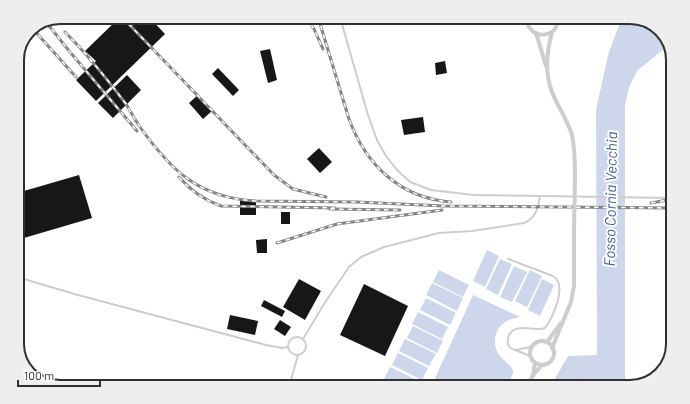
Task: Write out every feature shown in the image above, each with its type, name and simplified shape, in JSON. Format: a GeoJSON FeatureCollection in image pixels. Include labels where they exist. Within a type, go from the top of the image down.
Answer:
{"type":"FeatureCollection","features":[{"type":"Feature","properties":{"kind":"street"},"geometry":{"type":"LineString","coordinates":[[528,24],[536,33],[543,35],[552,32]]}},
{"type":"Feature","properties":{"kind":"street"},"geometry":{"type":"LineString","coordinates":[[530,380],[542,365],[548,363],[553,358],[552,348],[571,302],[574,286],[575,156],[572,135],[566,118],[554,97],[548,81],[547,68],[552,32],[558,24]]}},
{"type":"Feature","properties":{"kind":"street"},"geometry":{"type":"LineString","coordinates":[[536,33],[547,68]]}},
{"type":"Feature","properties":{"kind":"street"},"geometry":{"type":"LineString","coordinates":[[547,342],[565,318]]}},
{"type":"Feature","properties":{"kind":"street"},"geometry":{"type":"LineString","coordinates":[[542,365],[535,363],[530,356],[531,347],[536,342],[543,341],[547,342],[552,348]]}},
{"type":"Feature","properties":{"kind":"street"},"geometry":{"type":"LineString","coordinates":[[533,375],[535,363]]}},
{"type":"Feature","properties":{"kind":"lane"},"geometry":{"type":"LineString","coordinates":[[342,24],[368,115],[378,140],[386,156],[397,170],[410,182],[431,190],[474,195],[666,198]]}},
{"type":"Feature","properties":{"kind":"lane"},"geometry":{"type":"LineString","coordinates":[[302,339],[344,273],[361,257],[402,242],[439,233],[472,231],[500,225],[524,223],[531,219],[537,211],[540,196]]}},
{"type":"Feature","properties":{"kind":"lane"},"geometry":{"type":"LineString","coordinates":[[508,259],[553,276],[558,280],[560,289],[558,301],[545,328],[520,328],[511,332],[508,339],[512,349],[530,356]]}},
{"type":"Feature","properties":{"kind":"lane"},"geometry":{"type":"LineString","coordinates":[[24,279],[266,345],[282,348],[288,347]]}},
{"type":"Feature","properties":{"kind":"lane"},"geometry":{"type":"LineString","coordinates":[[288,347],[292,339],[297,337],[302,339],[306,344],[305,350],[298,355],[291,380]]}},
{"type":"Feature","properties":{"kind":"lane"},"geometry":{"type":"LineString","coordinates":[[288,347],[293,354],[298,355]]}},
{"type":"Feature","properties":{"kind":"lane"},"geometry":{"type":"LineString","coordinates":[[515,350],[531,347]]}},
{"type":"Feature","properties":{"kind":"path"},"geometry":{"type":"LineString","coordinates":[[579,380],[590,359],[590,355]]}},
{"type":"Feature","properties":{"kind":"path"},"geometry":{"type":"LineString","coordinates":[[556,380],[562,376],[565,368],[562,366]]}},
{"type":"Feature","properties":{"kind":"water","name":"Fosso Cornia Vecchia"},"geometry":{"type":"Polygon","coordinates":[[[619,24],[640,25],[652,31],[656,34],[664,49],[637,71],[629,87],[625,106],[625,380],[554,380],[568,356],[597,355],[596,110],[608,55],[619,24]]]}},
{"type":"Feature","properties":{"kind":"water"},"geometry":{"type":"Polygon","coordinates":[[[487,250],[499,256],[485,287],[473,281],[487,250]]]}},
{"type":"Feature","properties":{"kind":"water"},"geometry":{"type":"Polygon","coordinates":[[[500,259],[512,264],[498,295],[486,289],[500,259]]]}},
{"type":"Feature","properties":{"kind":"water"},"geometry":{"type":"Polygon","coordinates":[[[514,266],[527,272],[512,302],[500,297],[514,266]]]}},
{"type":"Feature","properties":{"kind":"water"},"geometry":{"type":"Polygon","coordinates":[[[439,270],[469,285],[463,297],[433,282],[439,270]]]}},
{"type":"Feature","properties":{"kind":"water"},"geometry":{"type":"Polygon","coordinates":[[[530,270],[542,276],[527,307],[515,301],[530,270]]]}},
{"type":"Feature","properties":{"kind":"water"},"geometry":{"type":"Polygon","coordinates":[[[542,279],[554,285],[540,316],[528,310],[542,279]]]}},
{"type":"Feature","properties":{"kind":"water"},"geometry":{"type":"Polygon","coordinates":[[[432,283],[463,298],[457,311],[426,295],[432,283]]]}},
{"type":"Feature","properties":{"kind":"water"},"geometry":{"type":"Polygon","coordinates":[[[473,295],[520,317],[508,320],[502,325],[497,332],[495,340],[496,349],[501,358],[510,365],[513,370],[510,380],[434,380],[473,295]]]}},
{"type":"Feature","properties":{"kind":"water"},"geometry":{"type":"Polygon","coordinates":[[[426,298],[456,313],[450,325],[420,310],[426,298]]]}},
{"type":"Feature","properties":{"kind":"water"},"geometry":{"type":"Polygon","coordinates":[[[418,312],[448,327],[442,339],[412,324],[418,312]]]}},
{"type":"Feature","properties":{"kind":"water"},"geometry":{"type":"Polygon","coordinates":[[[413,326],[443,341],[437,353],[407,338],[413,326]]]}},
{"type":"Feature","properties":{"kind":"water"},"geometry":{"type":"Polygon","coordinates":[[[405,339],[436,354],[429,366],[399,351],[405,339]]]}},
{"type":"Feature","properties":{"kind":"water"},"geometry":{"type":"Polygon","coordinates":[[[398,353],[428,368],[422,380],[392,365],[398,353]]]}},
{"type":"Feature","properties":{"kind":"water"},"geometry":{"type":"Polygon","coordinates":[[[390,367],[417,380],[386,380],[384,379],[390,367]]]}},
{"type":"Feature","properties":{"kind":"building"},"geometry":{"type":"Polygon","coordinates":[[[113,24],[128,24],[131,27],[134,24],[156,24],[165,34],[96,101],[76,80],[96,61],[85,51],[113,24]]]}},
{"type":"Feature","properties":{"kind":"building"},"geometry":{"type":"Polygon","coordinates":[[[270,49],[277,80],[268,83],[260,51],[270,49]]]}},
{"type":"Feature","properties":{"kind":"building"},"geometry":{"type":"Polygon","coordinates":[[[445,61],[447,73],[436,75],[435,63],[445,61]]]}},
{"type":"Feature","properties":{"kind":"building"},"geometry":{"type":"Polygon","coordinates":[[[218,68],[239,90],[233,96],[212,74],[218,68]]]}},
{"type":"Feature","properties":{"kind":"building"},"geometry":{"type":"Polygon","coordinates":[[[127,75],[141,90],[113,118],[98,103],[127,75]]]}},
{"type":"Feature","properties":{"kind":"building"},"geometry":{"type":"Polygon","coordinates":[[[198,95],[212,111],[203,119],[189,103],[198,95]]]}},
{"type":"Feature","properties":{"kind":"building"},"geometry":{"type":"Polygon","coordinates":[[[423,117],[425,132],[404,135],[401,120],[423,117]]]}},
{"type":"Feature","properties":{"kind":"building"},"geometry":{"type":"Polygon","coordinates":[[[319,148],[332,162],[320,173],[307,159],[319,148]]]}},
{"type":"Feature","properties":{"kind":"building"},"geometry":{"type":"Polygon","coordinates":[[[79,175],[92,218],[24,238],[24,191],[79,175]]]}},
{"type":"Feature","properties":{"kind":"building"},"geometry":{"type":"Polygon","coordinates":[[[240,200],[256,200],[256,215],[240,215],[240,200]]]}},
{"type":"Feature","properties":{"kind":"building"},"geometry":{"type":"Polygon","coordinates":[[[281,212],[290,212],[290,224],[281,224],[281,212]]]}},
{"type":"Feature","properties":{"kind":"building"},"geometry":{"type":"Polygon","coordinates":[[[267,239],[267,253],[257,253],[256,240],[267,239]]]}},
{"type":"Feature","properties":{"kind":"building"},"geometry":{"type":"Polygon","coordinates":[[[299,279],[321,291],[305,320],[283,307],[299,279]]]}},
{"type":"Feature","properties":{"kind":"building"},"geometry":{"type":"Polygon","coordinates":[[[364,284],[408,306],[385,356],[340,335],[364,284]]]}},
{"type":"Feature","properties":{"kind":"building"},"geometry":{"type":"Polygon","coordinates":[[[264,300],[285,311],[282,317],[261,306],[264,300]]]}},
{"type":"Feature","properties":{"kind":"building"},"geometry":{"type":"Polygon","coordinates":[[[230,315],[258,321],[255,335],[227,329],[230,315]]]}},
{"type":"Feature","properties":{"kind":"building"},"geometry":{"type":"Polygon","coordinates":[[[280,320],[291,327],[285,336],[274,329],[280,320]]]}},
{"type":"Feature","properties":{"kind":"railway"},"geometry":{"type":"LineString","coordinates":[[129,24],[274,175],[293,189],[326,197]]}},
{"type":"Feature","properties":{"kind":"railway"},"geometry":{"type":"LineString","coordinates":[[311,24],[323,49]]}},
{"type":"Feature","properties":{"kind":"railway"},"geometry":{"type":"LineString","coordinates":[[320,24],[349,119],[356,136],[365,151],[387,176],[401,186],[416,194],[451,202]]}},
{"type":"Feature","properties":{"kind":"railway"},"geometry":{"type":"LineString","coordinates":[[49,26],[137,131]]}},
{"type":"Feature","properties":{"kind":"railway"},"geometry":{"type":"LineString","coordinates":[[65,32],[112,85],[152,143],[176,169],[189,180],[203,188],[236,199],[256,201],[357,202],[444,206],[666,208]]}},
{"type":"Feature","properties":{"kind":"railway"},"geometry":{"type":"LineString","coordinates":[[36,33],[76,77]]}},
{"type":"Feature","properties":{"kind":"railway"},"geometry":{"type":"LineString","coordinates":[[179,177],[188,187],[198,194],[221,206],[335,208]]}},
{"type":"Feature","properties":{"kind":"railway"},"geometry":{"type":"LineString","coordinates":[[651,203],[666,200]]}},
{"type":"Feature","properties":{"kind":"railway"},"geometry":{"type":"LineString","coordinates":[[330,209],[400,210]]}},
{"type":"Feature","properties":{"kind":"railway"},"geometry":{"type":"LineString","coordinates":[[277,243],[337,224],[442,210]]}}]}
